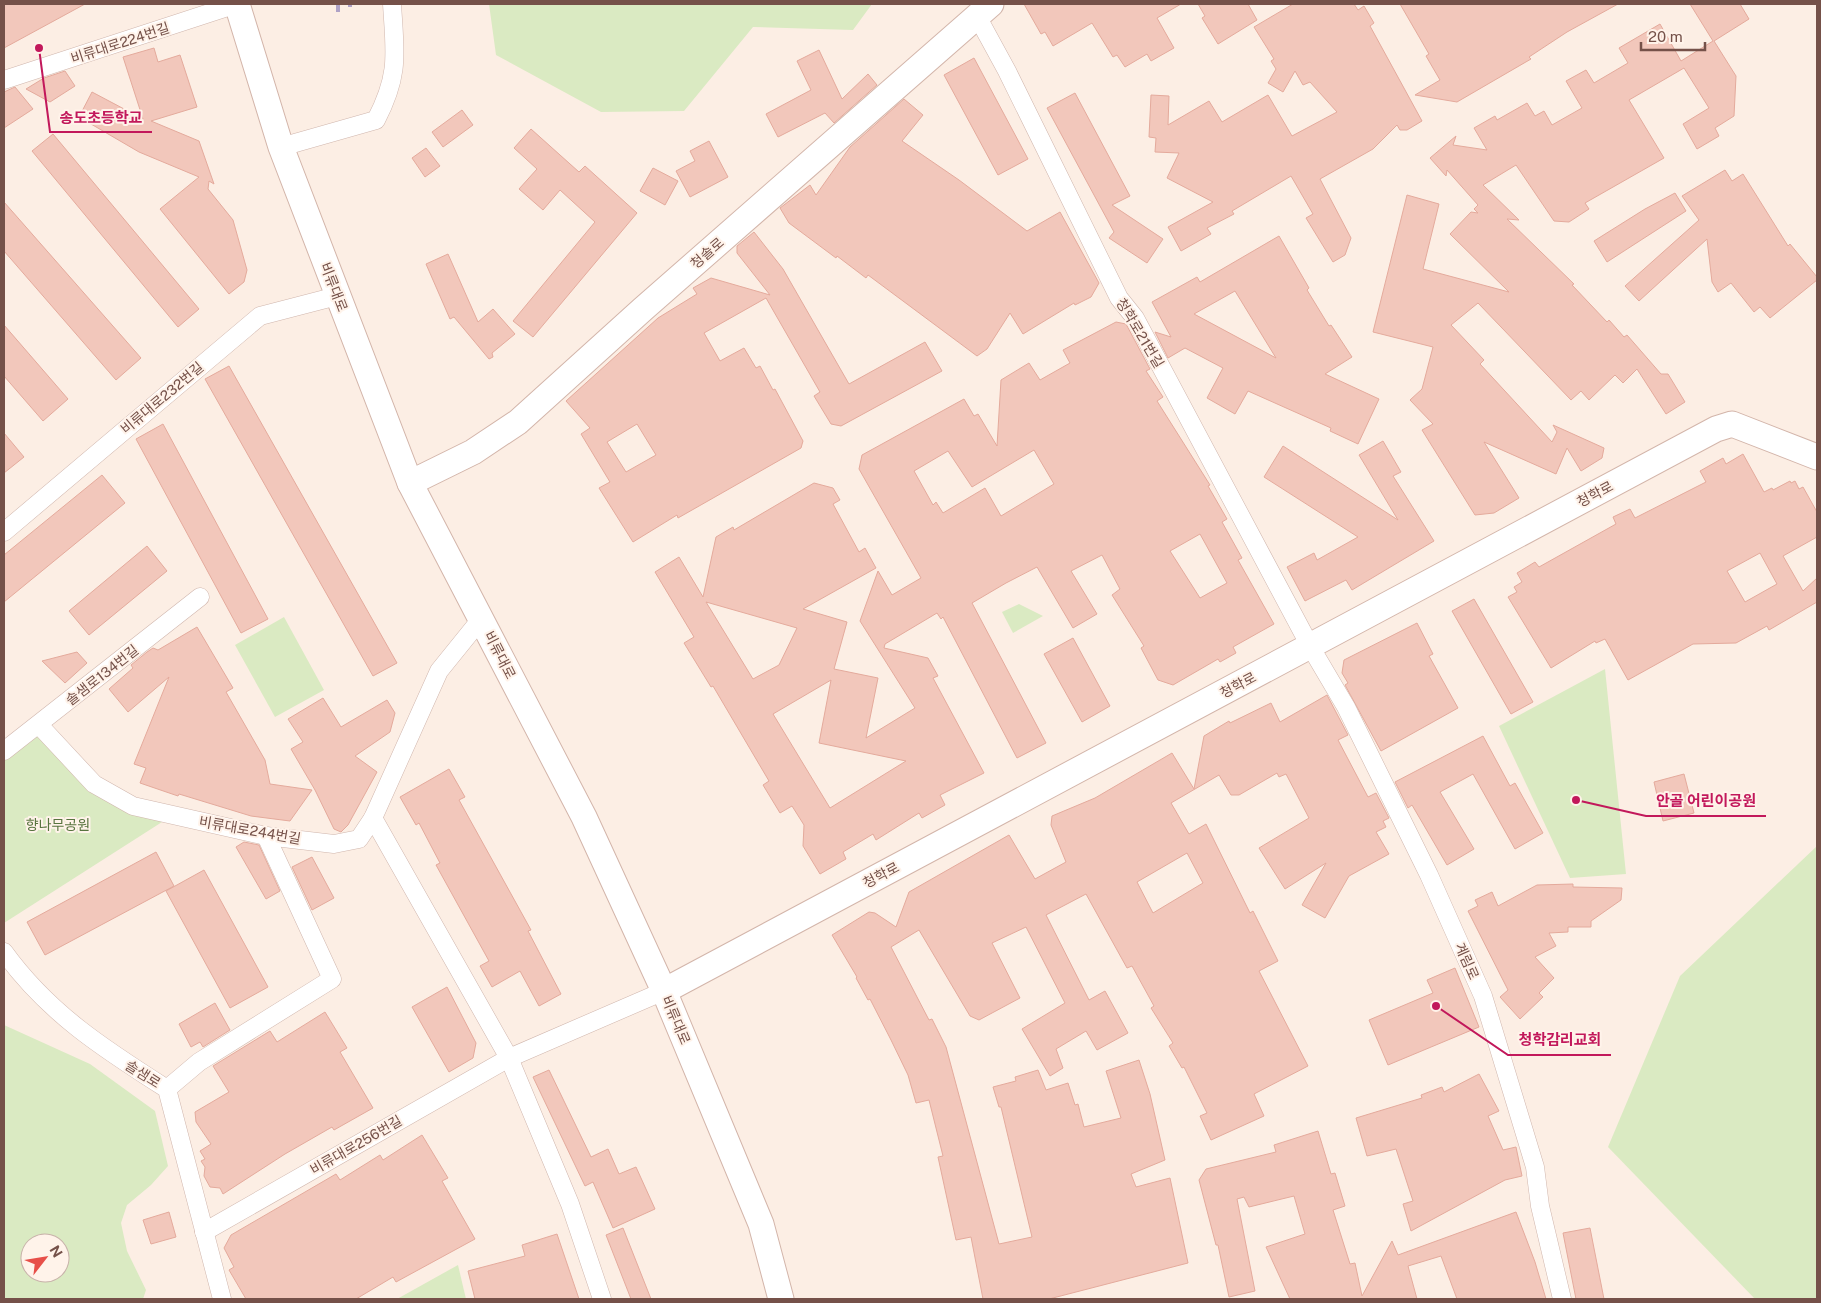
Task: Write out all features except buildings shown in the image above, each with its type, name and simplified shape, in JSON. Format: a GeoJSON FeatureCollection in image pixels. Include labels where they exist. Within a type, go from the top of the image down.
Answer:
{"type":"FeatureCollection","features":[{"type":"Feature","properties":{"kind":"street","name":"비류대로224번길"},"geometry":{"type":"LineString","coordinates":[[4,80],[237,4]]}},
{"type":"Feature","properties":{"kind":"street","name":"비류대로"},"geometry":{"type":"LineString","coordinates":[[237,4],[281,147],[410,483],[584,817],[664,991],[761,1224],[781,1299]]}},
{"type":"Feature","properties":{"kind":"street"},"geometry":{"type":"LineString","coordinates":[[281,147],[376,120],[389,95],[396,61],[392,4]]}},
{"type":"Feature","properties":{"kind":"street","name":"청솔로"},"geometry":{"type":"LineString","coordinates":[[410,483],[473,452],[518,422],[984,10]]}},
{"type":"Feature","properties":{"kind":"street","name":"청학로21번길"},"geometry":{"type":"LineString","coordinates":[[984,10],[1007,71],[1119,298],[1135,318],[1310,646]]}},
{"type":"Feature","properties":{"kind":"street","name":"비류대로232번길"},"geometry":{"type":"LineString","coordinates":[[4,532],[260,316],[337,296]]}},
{"type":"Feature","properties":{"kind":"street","name":"청학로"},"geometry":{"type":"LineString","coordinates":[[664,991],[1716,429],[1732,424],[1817,457]]}},
{"type":"Feature","properties":{"kind":"street","name":"솔샘로134번길"},"geometry":{"type":"LineString","coordinates":[[4,751],[200,597]]}},
{"type":"Feature","properties":{"kind":"street","name":"비류대로244번길"},"geometry":{"type":"LineString","coordinates":[[39,725],[94,784],[133,806],[266,836],[334,844],[359,839],[373,818],[439,671],[482,619]]}},
{"type":"Feature","properties":{"kind":"street","name":"계림로"},"geometry":{"type":"LineString","coordinates":[[1310,646],[1346,707],[1429,875],[1483,996],[1535,1166],[1540,1206],[1562,1299]]}},
{"type":"Feature","properties":{"kind":"street"},"geometry":{"type":"LineString","coordinates":[[373,818],[508,1058],[570,1204],[602,1299]]}},
{"type":"Feature","properties":{"kind":"street"},"geometry":{"type":"LineString","coordinates":[[167,1089],[199,1062],[332,979],[266,836]]}},
{"type":"Feature","properties":{"kind":"street","name":"솔샘로"},"geometry":{"type":"LineString","coordinates":[[4,952],[21,975],[60,1015],[99,1046],[167,1089],[222,1299]]}},
{"type":"Feature","properties":{"kind":"street","name":"비류대로256번길"},"geometry":{"type":"LineString","coordinates":[[204,1232],[508,1058],[664,991]]}},
{"type":"Feature","properties":{"kind":"green space"},"geometry":{"type":"Polygon","coordinates":[[[489,4],[872,4],[853,30],[753,27],[684,111],[601,112],[496,55],[489,4]]]}},
{"type":"Feature","properties":{"kind":"green space"},"geometry":{"type":"Polygon","coordinates":[[[1019,604],[1043,616],[1013,633],[1002,612],[1019,604]]]}},
{"type":"Feature","properties":{"kind":"green space"},"geometry":{"type":"Polygon","coordinates":[[[284,617],[324,690],[275,717],[235,645],[284,617]]]}},
{"type":"Feature","properties":{"kind":"green space"},"geometry":{"type":"Polygon","coordinates":[[[1605,669],[1626,874],[1570,878],[1499,726],[1605,669]]]}},
{"type":"Feature","properties":{"kind":"green space","name":"향나무공원"},"geometry":{"type":"Polygon","coordinates":[[[39,725],[94,784],[173,815],[4,923],[4,751],[39,725]]]}},
{"type":"Feature","properties":{"kind":"green space"},"geometry":{"type":"Polygon","coordinates":[[[1817,846],[1817,1299],[1755,1299],[1608,1147],[1680,976],[1817,846]]]}},
{"type":"Feature","properties":{"kind":"green space"},"geometry":{"type":"Polygon","coordinates":[[[4,1025],[90,1064],[155,1111],[168,1166],[151,1185],[127,1205],[121,1223],[127,1251],[146,1290],[143,1299],[4,1299],[4,1025]]]}},
{"type":"Feature","properties":{"kind":"green space"},"geometry":{"type":"Polygon","coordinates":[[[458,1265],[466,1299],[397,1299],[458,1265]]]}},
{"type":"Feature","properties":{"kind":"railway"},"geometry":{"type":"LineString","coordinates":[[338,4],[338,12]]}},
{"type":"Feature","properties":{"kind":"place","name":"송도초등학교"},"geometry":{"type":"Point","coordinates":[39,48]}},
{"type":"Feature","properties":{"kind":"place","name":"안골 어린이공원"},"geometry":{"type":"Point","coordinates":[1576,800]}},
{"type":"Feature","properties":{"kind":"place","name":"청학감리교회"},"geometry":{"type":"Point","coordinates":[1436,1006]}}]}
